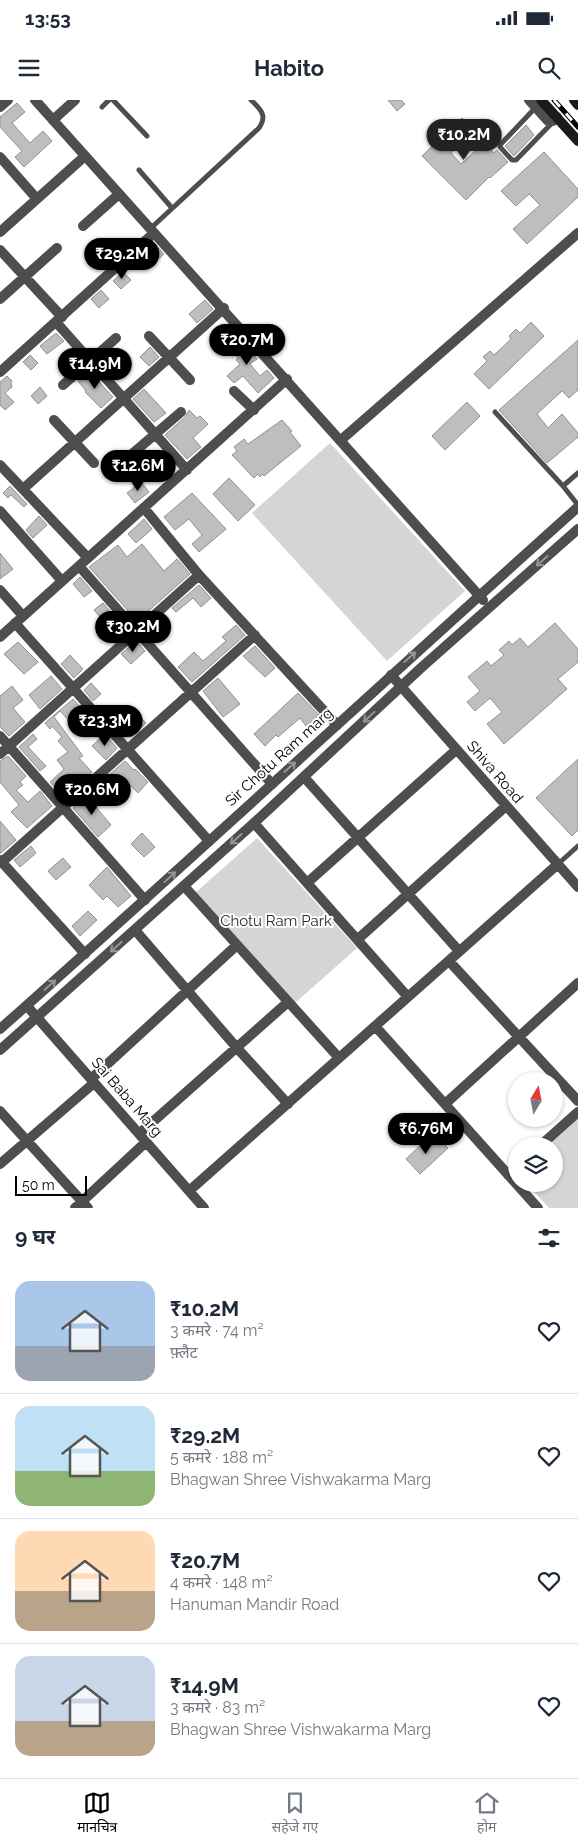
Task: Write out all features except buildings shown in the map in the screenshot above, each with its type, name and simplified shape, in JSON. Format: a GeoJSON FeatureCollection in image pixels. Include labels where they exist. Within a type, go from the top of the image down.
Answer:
{"type":"FeatureCollection","features":[{"type":"Feature","properties":{"kind":"main road"},"geometry":{"type":"LineString","coordinates":[[574,100],[578,105]]}},
{"type":"Feature","properties":{"kind":"main road"},"geometry":{"type":"LineString","coordinates":[[537,102],[578,141]]}},
{"type":"Feature","properties":{"kind":"street"},"geometry":{"type":"LineString","coordinates":[[0,107],[8,100]]}},
{"type":"Feature","properties":{"kind":"street"},"geometry":{"type":"LineString","coordinates":[[35,100],[152,231],[224,308],[490,607]]}},
{"type":"Feature","properties":{"kind":"street"},"geometry":{"type":"LineString","coordinates":[[53,120],[75,100]]}},
{"type":"Feature","properties":{"kind":"street"},"geometry":{"type":"LineString","coordinates":[[0,232],[85,156]]}},
{"type":"Feature","properties":{"kind":"street"},"geometry":{"type":"LineString","coordinates":[[0,157],[37,198]]}},
{"type":"Feature","properties":{"kind":"street"},"geometry":{"type":"LineString","coordinates":[[0,174],[9,166]]}},
{"type":"Feature","properties":{"kind":"street"},"geometry":{"type":"LineString","coordinates":[[83,226],[119,194]]}},
{"type":"Feature","properties":{"kind":"street"},"geometry":{"type":"LineString","coordinates":[[0,372],[152,231]]}},
{"type":"Feature","properties":{"kind":"street"},"geometry":{"type":"LineString","coordinates":[[341,440],[578,233]]}},
{"type":"Feature","properties":{"kind":"street"},"geometry":{"type":"LineString","coordinates":[[0,299],[57,248]]}},
{"type":"Feature","properties":{"kind":"street"},"geometry":{"type":"LineString","coordinates":[[0,250],[25,277],[91,361],[187,470]]}},
{"type":"Feature","properties":{"kind":"street"},"geometry":{"type":"LineString","coordinates":[[22,489],[224,308]]}},
{"type":"Feature","properties":{"kind":"street"},"geometry":{"type":"LineString","coordinates":[[149,336],[190,380]]}},
{"type":"Feature","properties":{"kind":"street"},"geometry":{"type":"LineString","coordinates":[[63,385],[116,338]]}},
{"type":"Feature","properties":{"kind":"street"},"geometry":{"type":"LineString","coordinates":[[0,637],[287,379]]}},
{"type":"Feature","properties":{"kind":"street"},"geometry":{"type":"LineString","coordinates":[[234,391],[254,410]]}},
{"type":"Feature","properties":{"kind":"street"},"geometry":{"type":"LineString","coordinates":[[125,460],[181,412]]}},
{"type":"Feature","properties":{"kind":"street"},"geometry":{"type":"LineString","coordinates":[[54,420],[94,463]]}},
{"type":"Feature","properties":{"kind":"street"},"geometry":{"type":"LineString","coordinates":[[0,465],[88,558]]}},
{"type":"Feature","properties":{"kind":"street","name":"Sir Chotu Ram marg"},"geometry":{"type":"LineString","coordinates":[[0,1029],[146,900],[578,506]]}},
{"type":"Feature","properties":{"kind":"street"},"geometry":{"type":"LineString","coordinates":[[144,508],[199,576],[337,725]]}},
{"type":"Feature","properties":{"kind":"street"},"geometry":{"type":"LineString","coordinates":[[0,512],[62,581]]}},
{"type":"Feature","properties":{"kind":"street","name":"Sir Chotu Ram marg"},"geometry":{"type":"LineString","coordinates":[[0,1050],[578,529]]}},
{"type":"Feature","properties":{"kind":"street"},"geometry":{"type":"LineString","coordinates":[[79,566],[272,784]]}},
{"type":"Feature","properties":{"kind":"street"},"geometry":{"type":"LineString","coordinates":[[0,754],[199,576]]}},
{"type":"Feature","properties":{"kind":"street"},"geometry":{"type":"LineString","coordinates":[[0,590],[19,620],[74,688],[210,841]]}},
{"type":"Feature","properties":{"kind":"street"},"geometry":{"type":"LineString","coordinates":[[84,954],[1,861],[255,635]]}},
{"type":"Feature","properties":{"kind":"street","name":"Shiva Road"},"geometry":{"type":"LineString","coordinates":[[391,675],[578,887]]}},
{"type":"Feature","properties":{"kind":"street"},"geometry":{"type":"LineString","coordinates":[[0,736],[146,900]]}},
{"type":"Feature","properties":{"kind":"street"},"geometry":{"type":"LineString","coordinates":[[307,883],[456,750]]}},
{"type":"Feature","properties":{"kind":"street"},"geometry":{"type":"LineString","coordinates":[[304,777],[459,952]]}},
{"type":"Feature","properties":{"kind":"street"},"geometry":{"type":"LineString","coordinates":[[358,939],[506,806]]}},
{"type":"Feature","properties":{"kind":"street"},"geometry":{"type":"LineString","coordinates":[[254,823],[408,996]]}},
{"type":"Feature","properties":{"kind":"street"},"geometry":{"type":"LineString","coordinates":[[190,1191],[558,864]]}},
{"type":"Feature","properties":{"kind":"street"},"geometry":{"type":"LineString","coordinates":[[184,886],[339,1058]]}},
{"type":"Feature","properties":{"kind":"street"},"geometry":{"type":"LineString","coordinates":[[135,930],[288,1104]]}},
{"type":"Feature","properties":{"kind":"street"},"geometry":{"type":"LineString","coordinates":[[0,1164],[237,945]]}},
{"type":"Feature","properties":{"kind":"street"},"geometry":{"type":"LineString","coordinates":[[449,960],[578,1101]]}},
{"type":"Feature","properties":{"kind":"street"},"geometry":{"type":"LineString","coordinates":[[444,1104],[578,983]]}},
{"type":"Feature","properties":{"kind":"street"},"geometry":{"type":"LineString","coordinates":[[0,1111],[82,1206],[143,1138],[288,1002]]}},
{"type":"Feature","properties":{"kind":"street","name":"Sai Baba Marg"},"geometry":{"type":"LineString","coordinates":[[27,1006],[204,1208]]}},
{"type":"Feature","properties":{"kind":"street"},"geometry":{"type":"LineString","coordinates":[[375,1026],[508,1175]]}},
{"type":"Feature","properties":{"kind":"street"},"geometry":{"type":"LineString","coordinates":[[550,1137],[578,1112]]}},
{"type":"Feature","properties":{"kind":"street"},"geometry":{"type":"LineString","coordinates":[[523,1192],[538,1208]]}},
{"type":"Feature","properties":{"kind":"lane"},"geometry":{"type":"LineString","coordinates":[[102,107],[111,100],[147,136]]}},
{"type":"Feature","properties":{"kind":"lane"},"geometry":{"type":"LineString","coordinates":[[152,231],[172,208],[259,128],[264,116],[251,100]]}},
{"type":"Feature","properties":{"kind":"lane"},"geometry":{"type":"LineString","coordinates":[[537,102],[500,144],[500,147],[512,160],[516,160],[555,119]]}},
{"type":"Feature","properties":{"kind":"lane"},"geometry":{"type":"LineString","coordinates":[[139,170],[172,208]]}},
{"type":"Feature","properties":{"kind":"lane"},"geometry":{"type":"LineString","coordinates":[[495,412],[563,486],[578,506]]}},
{"type":"Feature","properties":{"kind":"lane"},"geometry":{"type":"LineString","coordinates":[[563,486],[578,473]]}},
{"type":"Feature","properties":{"kind":"lane"},"geometry":{"type":"LineString","coordinates":[[558,864],[578,846]]}},
{"type":"Feature","properties":{"kind":"green space"},"geometry":{"type":"Polygon","coordinates":[[[330,443],[465,591],[387,661],[252,513],[330,443]]]}},
{"type":"Feature","properties":{"kind":"green space","name":"Chotu Ram Park"},"geometry":{"type":"Polygon","coordinates":[[[257,838],[357,948],[295,1003],[195,893],[257,838]]]}},
{"type":"Feature","properties":{"kind":"green space"},"geometry":{"type":"Polygon","coordinates":[[[578,1119],[578,1208],[549,1208],[534,1192],[563,1192],[563,1137],[558,1137],[578,1119]]]}},
{"type":"Feature","properties":{"kind":"railway"},"geometry":{"type":"LineString","coordinates":[[554,100],[578,127]]}}]}
